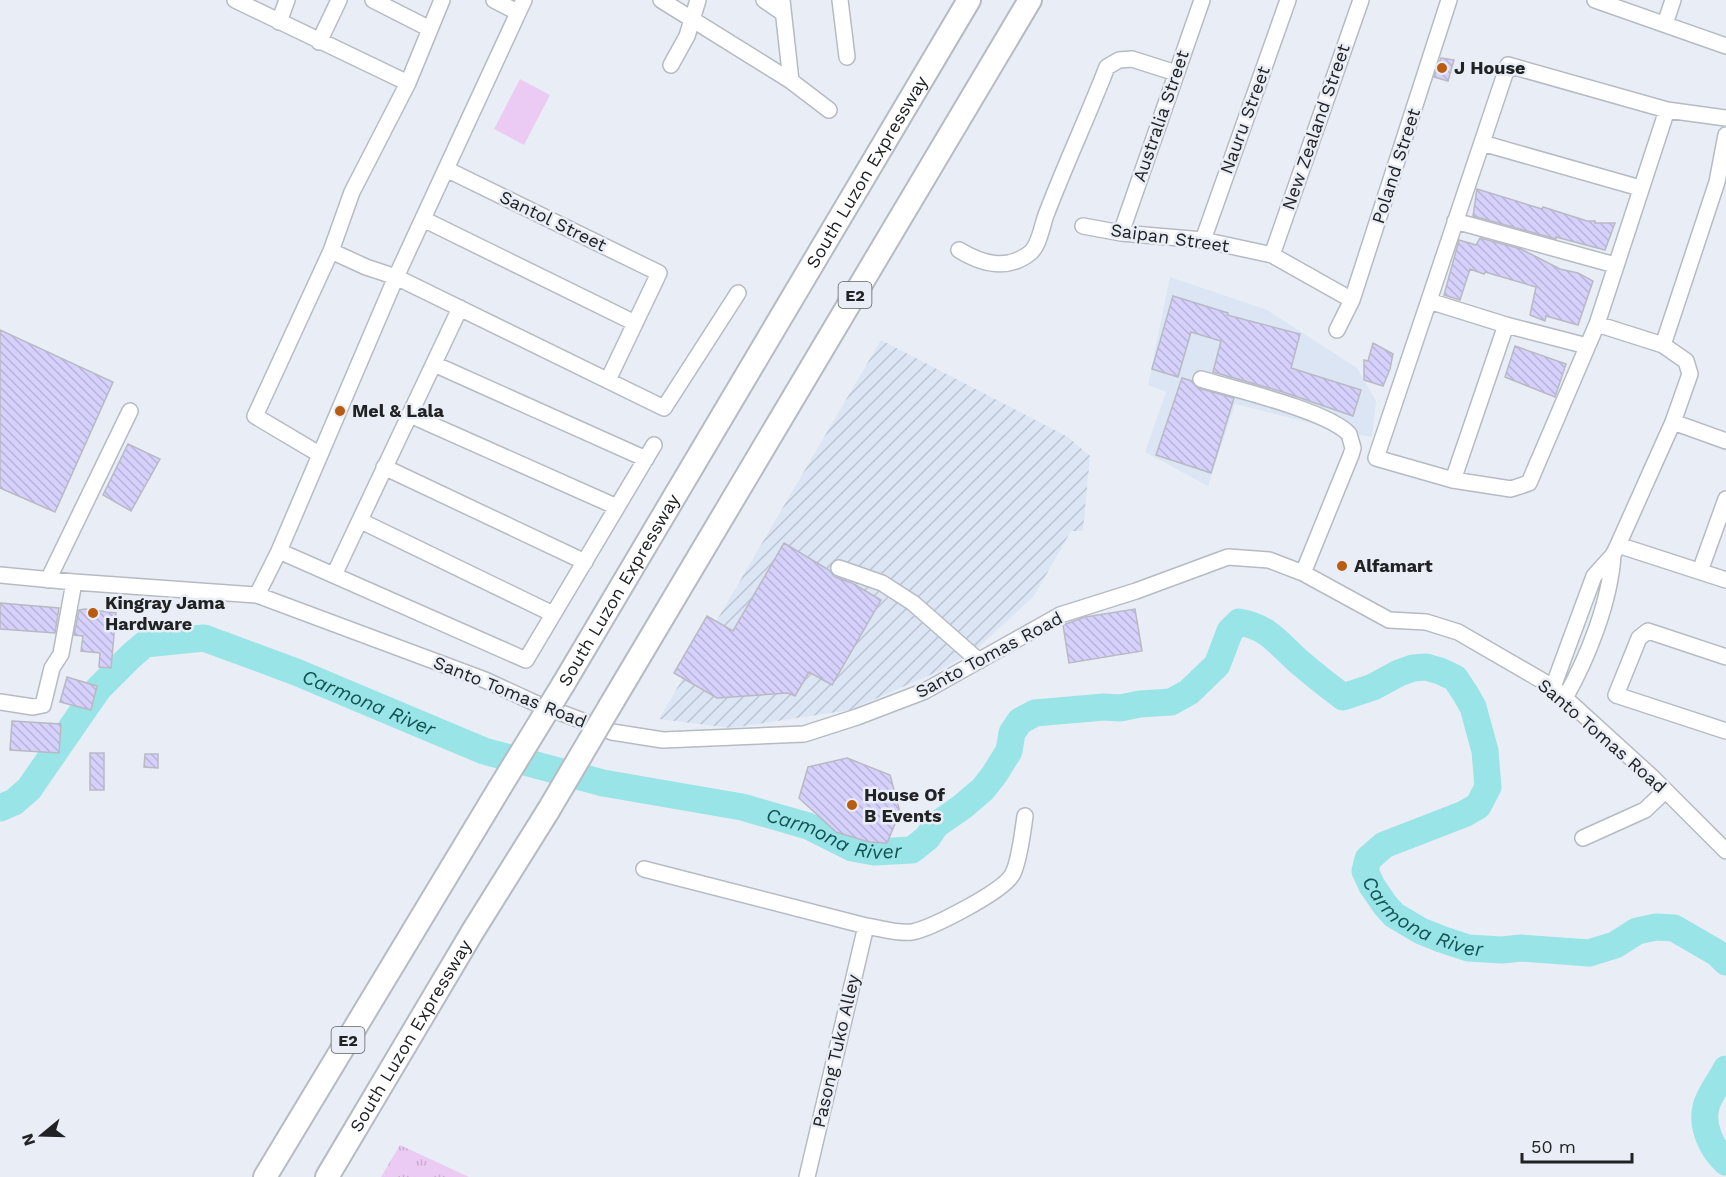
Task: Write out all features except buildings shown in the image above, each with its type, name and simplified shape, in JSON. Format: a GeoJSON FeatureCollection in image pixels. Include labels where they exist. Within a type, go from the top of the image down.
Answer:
{"type":"FeatureCollection","features":[{"type":"Feature","properties":{"kind":"highway","name":"South Luzon Expressway"},"geometry":{"type":"LineString","coordinates":[[265,1177],[564,683],[969,0]]}},
{"type":"Feature","properties":{"kind":"highway","name":"South Luzon Expressway"},"geometry":{"type":"LineString","coordinates":[[327,1177],[473,931],[548,811],[1029,0]]}},
{"type":"Feature","properties":{"kind":"street"},"geometry":{"type":"LineString","coordinates":[[236,0],[408,83]]}},
{"type":"Feature","properties":{"kind":"street"},"geometry":{"type":"LineString","coordinates":[[279,22],[287,0]]}},
{"type":"Feature","properties":{"kind":"street"},"geometry":{"type":"LineString","coordinates":[[319,42],[339,0]]}},
{"type":"Feature","properties":{"kind":"street"},"geometry":{"type":"LineString","coordinates":[[373,0],[429,29]]}},
{"type":"Feature","properties":{"kind":"street"},"geometry":{"type":"LineString","coordinates":[[319,454],[255,416],[331,251],[352,192],[408,83],[442,0]]}},
{"type":"Feature","properties":{"kind":"street"},"geometry":{"type":"LineString","coordinates":[[257,595],[279,550],[396,277],[520,6],[494,0]]}},
{"type":"Feature","properties":{"kind":"street"},"geometry":{"type":"LineString","coordinates":[[661,0],[791,81],[829,110]]}},
{"type":"Feature","properties":{"kind":"street"},"geometry":{"type":"LineString","coordinates":[[670,65],[687,36],[698,0]]}},
{"type":"Feature","properties":{"kind":"street"},"geometry":{"type":"LineString","coordinates":[[764,0],[782,7],[791,81]]}},
{"type":"Feature","properties":{"kind":"street"},"geometry":{"type":"LineString","coordinates":[[840,0],[847,57]]}},
{"type":"Feature","properties":{"kind":"street","name":"Australia Street"},"geometry":{"type":"LineString","coordinates":[[1121,233],[1202,0]]}},
{"type":"Feature","properties":{"kind":"street","name":"Nauru Street"},"geometry":{"type":"LineString","coordinates":[[1203,240],[1288,0]]}},
{"type":"Feature","properties":{"kind":"street","name":"New Zealand Street"},"geometry":{"type":"LineString","coordinates":[[1272,255],[1361,0]]}},
{"type":"Feature","properties":{"kind":"street","name":"Poland Street"},"geometry":{"type":"LineString","coordinates":[[1337,330],[1352,300],[1449,0]]}},
{"type":"Feature","properties":{"kind":"street"},"geometry":{"type":"LineString","coordinates":[[1665,24],[1673,0]]}},
{"type":"Feature","properties":{"kind":"street"},"geometry":{"type":"LineString","coordinates":[[1600,1],[1726,46]]}},
{"type":"Feature","properties":{"kind":"street"},"geometry":{"type":"LineString","coordinates":[[959,250],[975,260],[1000,266],[1023,258],[1034,250],[1053,197],[1107,67],[1119,60],[1132,58],[1176,73]]}},
{"type":"Feature","properties":{"kind":"street"},"geometry":{"type":"LineString","coordinates":[[1667,110],[1597,324],[1529,483],[1511,489],[1453,480],[1376,458],[1508,65],[1667,110],[1726,118]]}},
{"type":"Feature","properties":{"kind":"street"},"geometry":{"type":"LineString","coordinates":[[1663,345],[1722,183],[1726,135]]}},
{"type":"Feature","properties":{"kind":"street"},"geometry":{"type":"LineString","coordinates":[[1482,143],[1640,188]]}},
{"type":"Feature","properties":{"kind":"street","name":"Santol Street"},"geometry":{"type":"LineString","coordinates":[[446,169],[659,273],[635,323]]}},
{"type":"Feature","properties":{"kind":"street"},"geometry":{"type":"LineString","coordinates":[[423,219],[635,323],[608,380]]}},
{"type":"Feature","properties":{"kind":"street"},"geometry":{"type":"LineString","coordinates":[[1455,221],[1615,265]]}},
{"type":"Feature","properties":{"kind":"street","name":"Saipan Street"},"geometry":{"type":"LineString","coordinates":[[1083,226],[1121,233],[1203,240],[1272,255],[1352,300]]}},
{"type":"Feature","properties":{"kind":"street"},"geometry":{"type":"LineString","coordinates":[[331,251],[366,267],[396,277],[664,408],[738,293]]}},
{"type":"Feature","properties":{"kind":"street"},"geometry":{"type":"LineString","coordinates":[[1429,301],[1506,325],[1587,346]]}},
{"type":"Feature","properties":{"kind":"street"},"geometry":{"type":"LineString","coordinates":[[334,575],[460,308]]}},
{"type":"Feature","properties":{"kind":"street"},"geometry":{"type":"LineString","coordinates":[[1565,698],[1580,671],[1592,637],[1611,581],[1616,550],[1673,422],[1690,374],[1686,361],[1663,345],[1597,324]]}},
{"type":"Feature","properties":{"kind":"street"},"geometry":{"type":"LineString","coordinates":[[1453,480],[1506,325]]}},
{"type":"Feature","properties":{"kind":"street"},"geometry":{"type":"LineString","coordinates":[[434,364],[646,459]]}},
{"type":"Feature","properties":{"kind":"street"},"geometry":{"type":"LineString","coordinates":[[1201,379],[1328,419],[1349,434],[1353,448],[1351,455],[1303,573]]}},
{"type":"Feature","properties":{"kind":"street"},"geometry":{"type":"LineString","coordinates":[[48,580],[130,411]]}},
{"type":"Feature","properties":{"kind":"street"},"geometry":{"type":"LineString","coordinates":[[410,415],[617,507]]}},
{"type":"Feature","properties":{"kind":"street"},"geometry":{"type":"LineString","coordinates":[[1673,422],[1726,441]]}},
{"type":"Feature","properties":{"kind":"street"},"geometry":{"type":"LineString","coordinates":[[279,550],[526,660],[654,445]]}},
{"type":"Feature","properties":{"kind":"street"},"geometry":{"type":"LineString","coordinates":[[384,467],[585,562]]}},
{"type":"Feature","properties":{"kind":"street"},"geometry":{"type":"LineString","coordinates":[[1700,571],[1726,499]]}},
{"type":"Feature","properties":{"kind":"street"},"geometry":{"type":"LineString","coordinates":[[361,521],[554,614]]}},
{"type":"Feature","properties":{"kind":"street"},"geometry":{"type":"LineString","coordinates":[[1616,550],[1700,571],[1726,580]]}},
{"type":"Feature","properties":{"kind":"street"},"geometry":{"type":"LineString","coordinates":[[1553,687],[1594,576],[1616,550]]}},
{"type":"Feature","properties":{"kind":"street","name":"Santo Tomas Road"},"geometry":{"type":"LineString","coordinates":[[0,575],[257,595],[485,680],[535,703],[612,732],[663,740],[804,734],[925,691],[1060,615],[1136,591],[1228,557],[1269,560],[1303,573],[1389,620],[1426,622],[1458,632],[1553,687],[1726,851]]}},
{"type":"Feature","properties":{"kind":"street"},"geometry":{"type":"LineString","coordinates":[[839,568],[882,583],[913,603],[980,661]]}},
{"type":"Feature","properties":{"kind":"street"},"geometry":{"type":"LineString","coordinates":[[0,702],[33,707],[43,705],[52,668],[61,654],[74,582]]}},
{"type":"Feature","properties":{"kind":"street"},"geometry":{"type":"LineString","coordinates":[[1574,630],[1592,637]]}},
{"type":"Feature","properties":{"kind":"street"},"geometry":{"type":"LineString","coordinates":[[1726,657],[1648,630],[1639,638],[1616,695],[1726,731]]}},
{"type":"Feature","properties":{"kind":"street"},"geometry":{"type":"LineString","coordinates":[[1583,838],[1645,810],[1665,791]]}},
{"type":"Feature","properties":{"kind":"street"},"geometry":{"type":"LineString","coordinates":[[644,869],[866,926],[904,932],[921,929],[949,918],[1005,883],[1014,873],[1025,816]]}},
{"type":"Feature","properties":{"kind":"street","name":"Pasong Tuko Alley"},"geometry":{"type":"LineString","coordinates":[[807,1177],[866,926]]}},
{"type":"Feature","properties":{"kind":"shaded area"},"geometry":{"type":"Polygon","coordinates":[[[1170,277],[1267,310],[1357,368],[1376,401],[1372,437],[1235,404],[1208,486],[1145,452],[1166,392],[1148,385],[1170,277]]]}},
{"type":"Feature","properties":{"kind":"shaded area"},"geometry":{"type":"Polygon","coordinates":[[[881,340],[1068,437],[1090,456],[1083,531],[1071,531],[1034,596],[980,646],[939,671],[850,710],[731,728],[659,719],[881,340]]]}},
{"type":"Feature","properties":{"kind":"green space"},"geometry":{"type":"Polygon","coordinates":[[[520,79],[550,95],[524,145],[494,129],[520,79]]]}},
{"type":"Feature","properties":{"kind":"green space"},"geometry":{"type":"Polygon","coordinates":[[[400,1145],[469,1177],[381,1177],[400,1145]]]}},
{"type":"Feature","properties":{"kind":"waterway","name":"Carmona River"},"geometry":{"type":"LineString","coordinates":[[0,808],[14,802],[29,789],[98,689],[145,644],[204,638],[296,672],[484,751],[603,783],[742,807],[808,826],[852,848],[874,852],[912,850],[927,838],[936,825],[983,789],[1009,751],[1012,733],[1020,721],[1035,713],[1104,707],[1120,708],[1171,702],[1189,692],[1217,665],[1230,631],[1239,622],[1249,624],[1272,636],[1298,661],[1343,697],[1373,687],[1399,673],[1413,668],[1426,667],[1455,678],[1473,707],[1485,751],[1488,787],[1478,806],[1464,814],[1384,845],[1368,859],[1365,871],[1372,886],[1394,915],[1421,931],[1468,948],[1502,950],[1521,948],[1589,953],[1615,945],[1637,931],[1656,927],[1674,928],[1717,953],[1726,962]]}},
{"type":"Feature","properties":{"kind":"waterway","name":"Carmona River"},"geometry":{"type":"LineString","coordinates":[[1726,1069],[1709,1098],[1705,1115],[1709,1137],[1716,1151],[1726,1162]]}},
{"type":"Feature","properties":{"kind":"place","name":"J House"},"geometry":{"type":"Point","coordinates":[1442,68]}},
{"type":"Feature","properties":{"kind":"place","name":"Mel & Lala"},"geometry":{"type":"Point","coordinates":[340,411]}},
{"type":"Feature","properties":{"kind":"place","name":"Alfamart"},"geometry":{"type":"Point","coordinates":[1342,566]}},
{"type":"Feature","properties":{"kind":"place","name":"Kingray Jama Hardware"},"geometry":{"type":"Point","coordinates":[93,613]}},
{"type":"Feature","properties":{"kind":"place","name":"House Of B Events"},"geometry":{"type":"Point","coordinates":[852,805]}}]}
